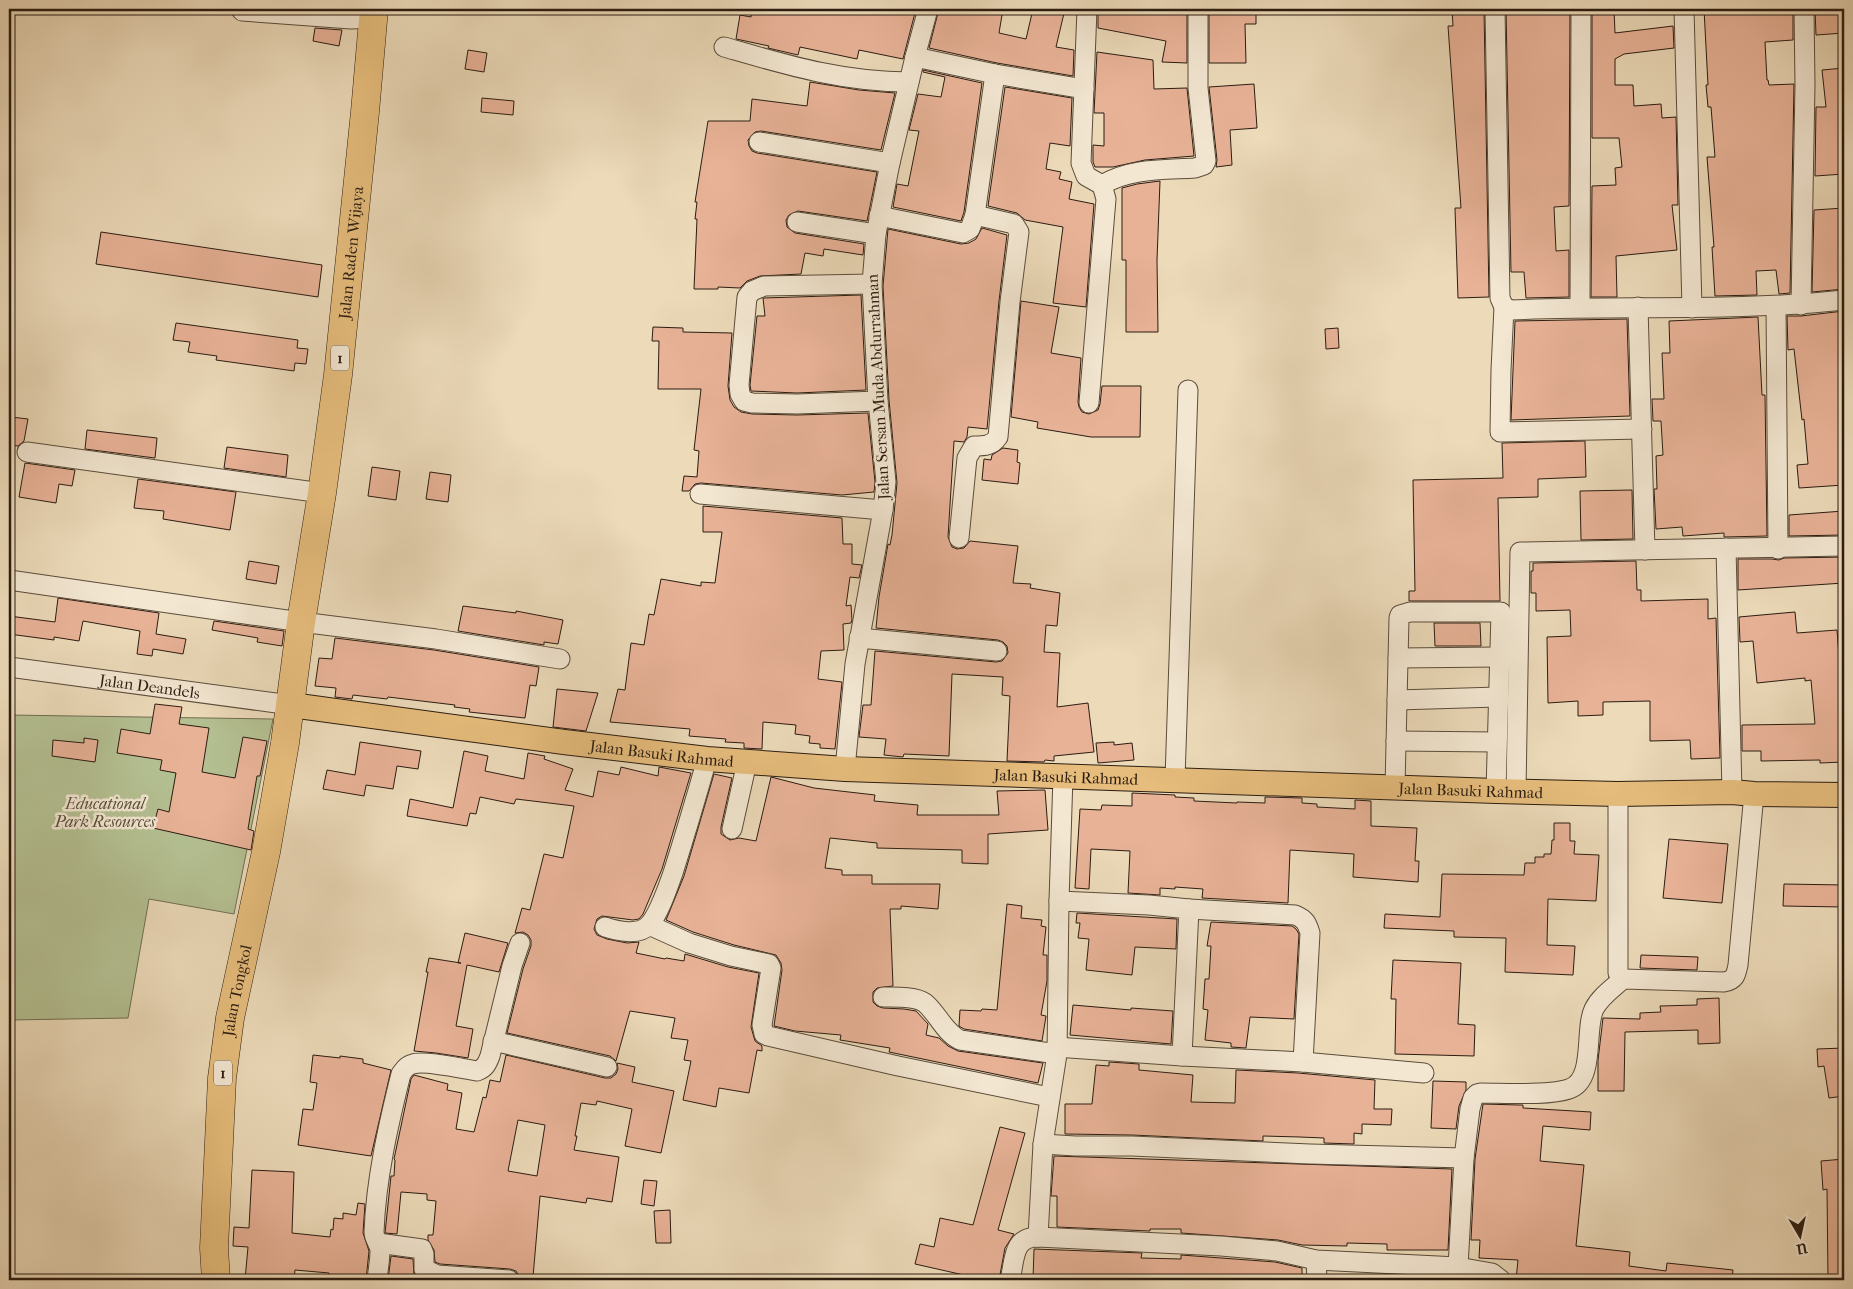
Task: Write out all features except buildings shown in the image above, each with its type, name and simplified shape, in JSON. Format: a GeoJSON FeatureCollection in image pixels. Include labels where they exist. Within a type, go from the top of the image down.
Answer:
{"type":"FeatureCollection","features":[{"type":"Feature","properties":{"kind":"highway","name":"Jalan Raden Wijaya"},"geometry":{"type":"LineString","coordinates":[[291,705],[301,622],[322,493],[338,375],[366,112],[373,13]]}},
{"type":"Feature","properties":{"kind":"highway","name":"Jalan Tongkol"},"geometry":{"type":"LineString","coordinates":[[216,1280],[215,1238],[222,1078],[230,1018],[263,860],[291,705]]}},
{"type":"Feature","properties":{"kind":"main road","name":"Jalan Basuki Rahmad"},"geometry":{"type":"LineString","coordinates":[[291,705],[604,748],[707,760],[845,769],[1618,794],[1844,794]]}},
{"type":"Feature","properties":{"kind":"street","name":"Jalan Sersan Muda Abdurrahman"},"geometry":{"type":"LineString","coordinates":[[845,769],[855,664],[883,510],[886,482],[878,401],[872,284],[878,225],[890,162],[928,9]]}},
{"type":"Feature","properties":{"kind":"street"},"geometry":{"type":"LineString","coordinates":[[1087,9],[1081,163],[1086,176],[1102,185],[1106,199],[1089,403]]}},
{"type":"Feature","properties":{"kind":"street"},"geometry":{"type":"LineString","coordinates":[[1102,185],[1122,175],[1132,173],[1195,168],[1204,165],[1206,161],[1198,88],[1198,9]]}},
{"type":"Feature","properties":{"kind":"street"},"geometry":{"type":"LineString","coordinates":[[1495,9],[1500,298],[1504,308],[1500,432],[1642,429]]}},
{"type":"Feature","properties":{"kind":"street"},"geometry":{"type":"LineString","coordinates":[[1580,307],[1581,9]]}},
{"type":"Feature","properties":{"kind":"street"},"geometry":{"type":"LineString","coordinates":[[1684,9],[1692,308]]}},
{"type":"Feature","properties":{"kind":"street"},"geometry":{"type":"LineString","coordinates":[[1801,305],[1805,85],[1804,9]]}},
{"type":"Feature","properties":{"kind":"street"},"geometry":{"type":"LineString","coordinates":[[242,11],[351,19],[373,13]]}},
{"type":"Feature","properties":{"kind":"street"},"geometry":{"type":"LineString","coordinates":[[724,47],[803,70],[861,80],[909,82]]}},
{"type":"Feature","properties":{"kind":"street"},"geometry":{"type":"LineString","coordinates":[[915,57],[995,74],[1084,89]]}},
{"type":"Feature","properties":{"kind":"street"},"geometry":{"type":"LineString","coordinates":[[797,222],[878,225],[963,233],[970,229],[975,215],[995,74]]}},
{"type":"Feature","properties":{"kind":"street"},"geometry":{"type":"LineString","coordinates":[[759,142],[890,162]]}},
{"type":"Feature","properties":{"kind":"street"},"geometry":{"type":"LineString","coordinates":[[959,538],[967,458],[974,446],[987,446],[998,437],[1010,302],[1019,232],[1014,224],[975,215]]}},
{"type":"Feature","properties":{"kind":"street"},"geometry":{"type":"LineString","coordinates":[[872,284],[764,286],[752,291],[747,297],[739,385],[740,394],[744,401],[752,403],[797,404],[878,401]]}},
{"type":"Feature","properties":{"kind":"street"},"geometry":{"type":"LineString","coordinates":[[1504,308],[1512,310],[1580,307],[1692,308],[1801,305],[1844,300]]}},
{"type":"Feature","properties":{"kind":"street"},"geometry":{"type":"LineString","coordinates":[[1776,306],[1778,549]]}},
{"type":"Feature","properties":{"kind":"street"},"geometry":{"type":"LineString","coordinates":[[1638,307],[1645,550]]}},
{"type":"Feature","properties":{"kind":"street"},"geometry":{"type":"LineString","coordinates":[[1176,779],[1188,390]]}},
{"type":"Feature","properties":{"kind":"street"},"geometry":{"type":"LineString","coordinates":[[27,452],[322,493]]}},
{"type":"Feature","properties":{"kind":"street"},"geometry":{"type":"LineString","coordinates":[[700,494],[883,510]]}},
{"type":"Feature","properties":{"kind":"street"},"geometry":{"type":"LineString","coordinates":[[1506,791],[1520,552],[1726,548],[1778,549],[1844,546]]}},
{"type":"Feature","properties":{"kind":"street"},"geometry":{"type":"LineString","coordinates":[[1458,1267],[1464,1158],[1472,1102],[1477,1094],[1558,1092],[1572,1088],[1580,1080],[1585,1070],[1594,1010],[1601,998],[1623,979],[1724,982],[1732,981],[1735,978],[1738,965],[1743,793],[1726,548]]}},
{"type":"Feature","properties":{"kind":"street"},"geometry":{"type":"LineString","coordinates":[[9,580],[301,622],[436,639],[560,659]]}},
{"type":"Feature","properties":{"kind":"street"},"geometry":{"type":"LineString","coordinates":[[1395,787],[1400,615],[1410,612],[1501,612],[1496,742],[1506,791]]}},
{"type":"Feature","properties":{"kind":"street"},"geometry":{"type":"LineString","coordinates":[[860,638],[997,651]]}},
{"type":"Feature","properties":{"kind":"street"},"geometry":{"type":"LineString","coordinates":[[1398,658],[1500,657]]}},
{"type":"Feature","properties":{"kind":"street","name":"Jalan Deandels"},"geometry":{"type":"LineString","coordinates":[[9,667],[291,705]]}},
{"type":"Feature","properties":{"kind":"street"},"geometry":{"type":"LineString","coordinates":[[1397,700],[1498,697]]}},
{"type":"Feature","properties":{"kind":"street"},"geometry":{"type":"LineString","coordinates":[[1396,741],[1496,742]]}},
{"type":"Feature","properties":{"kind":"street"},"geometry":{"type":"LineString","coordinates":[[605,927],[623,931],[634,931],[642,930],[649,925],[667,891],[690,822],[707,760]]}},
{"type":"Feature","properties":{"kind":"street"},"geometry":{"type":"LineString","coordinates":[[732,829],[747,762]]}},
{"type":"Feature","properties":{"kind":"street"},"geometry":{"type":"LineString","coordinates":[[1038,1237],[1043,1144],[1056,1050],[1063,776]]}},
{"type":"Feature","properties":{"kind":"street"},"geometry":{"type":"LineString","coordinates":[[1618,794],[1618,973],[1623,979]]}},
{"type":"Feature","properties":{"kind":"street"},"geometry":{"type":"LineString","coordinates":[[1059,902],[1149,905],[1302,918],[1308,924],[1310,933],[1303,1062]]}},
{"type":"Feature","properties":{"kind":"street"},"geometry":{"type":"LineString","coordinates":[[1182,1056],[1189,908]]}},
{"type":"Feature","properties":{"kind":"street"},"geometry":{"type":"LineString","coordinates":[[649,925],[688,943],[731,956],[769,964],[771,968],[762,1025],[764,1034],[768,1036],[898,1066],[1049,1097]]}},
{"type":"Feature","properties":{"kind":"street"},"geometry":{"type":"LineString","coordinates":[[377,1280],[380,1252],[374,1234],[377,1192],[385,1138],[401,1074],[405,1068],[412,1064],[423,1063],[477,1071],[488,1064],[520,943]]}},
{"type":"Feature","properties":{"kind":"street"},"geometry":{"type":"LineString","coordinates":[[883,997],[908,998],[924,1002],[951,1035],[960,1040],[1056,1050],[1303,1062],[1424,1073]]}},
{"type":"Feature","properties":{"kind":"street"},"geometry":{"type":"LineString","coordinates":[[493,1041],[607,1067]]}},
{"type":"Feature","properties":{"kind":"street"},"geometry":{"type":"LineString","coordinates":[[1043,1144],[1464,1158]]}},
{"type":"Feature","properties":{"kind":"street"},"geometry":{"type":"LineString","coordinates":[[1010,1280],[1017,1248],[1021,1241],[1028,1237],[1278,1250],[1316,1260],[1412,1273],[1458,1267],[1492,1273],[1501,1280]]}},
{"type":"Feature","properties":{"kind":"street"},"geometry":{"type":"LineString","coordinates":[[378,1243],[422,1249],[424,1269],[437,1275],[508,1280]]}},
{"type":"Feature","properties":{"kind":"street"},"geometry":{"type":"LineString","coordinates":[[1316,1260],[1317,1280]]}},
{"type":"Feature","properties":{"kind":"green space","name":"Educational Park Resources"},"geometry":{"type":"Polygon","coordinates":[[[9,715],[273,719],[234,914],[149,899],[128,1018],[9,1020],[9,715]]]}}]}
